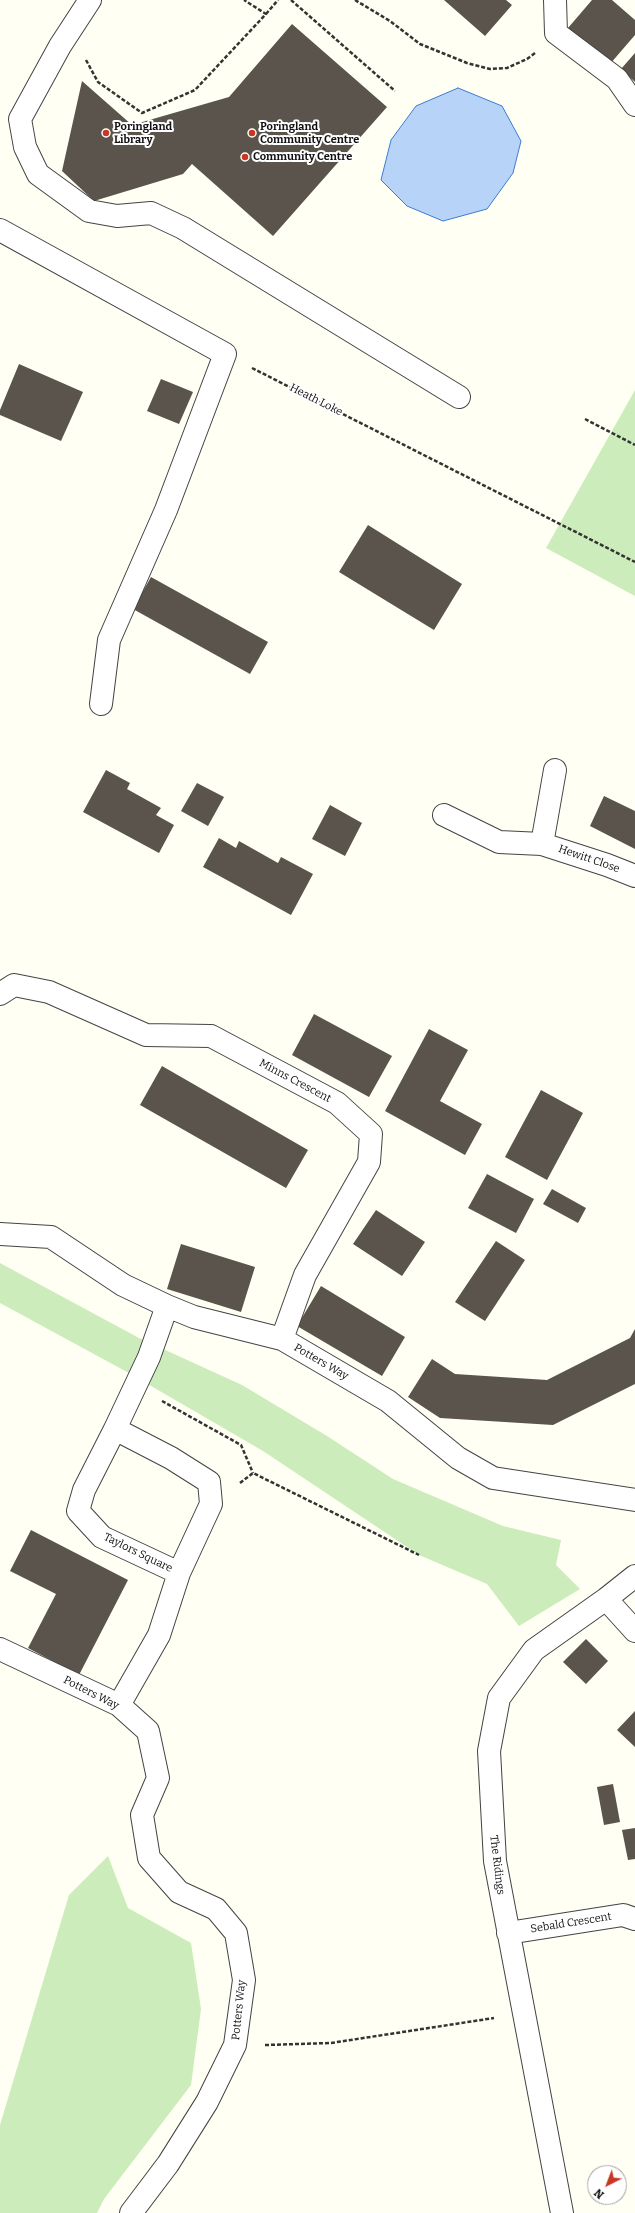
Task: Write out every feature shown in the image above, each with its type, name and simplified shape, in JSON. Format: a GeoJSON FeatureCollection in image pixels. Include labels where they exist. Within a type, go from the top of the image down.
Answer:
{"type":"FeatureCollection","features":[{"type":"Feature","properties":{"kind":"street"},"geometry":{"type":"LineString","coordinates":[[90,0],[60,46],[20,119],[25,147],[38,174],[90,211],[117,216],[151,213],[183,228],[460,397]]}},
{"type":"Feature","properties":{"kind":"street"},"geometry":{"type":"LineString","coordinates":[[555,0],[556,33],[617,79],[635,105]]}},
{"type":"Feature","properties":{"kind":"street"},"geometry":{"type":"LineString","coordinates":[[0,230],[225,354],[166,510],[109,640],[101,704]]}},
{"type":"Feature","properties":{"kind":"street"},"geometry":{"type":"LineString","coordinates":[[542,844],[555,770]]}},
{"type":"Feature","properties":{"kind":"street","name":"Hewitt Close"},"geometry":{"type":"LineString","coordinates":[[444,815],[499,842],[542,844],[607,865],[635,876]]}},
{"type":"Feature","properties":{"kind":"street","name":"Minns Crescent"},"geometry":{"type":"LineString","coordinates":[[0,994],[14,984],[49,992],[146,1036],[211,1036],[337,1103],[371,1134],[369,1162],[305,1275],[282,1339]]}},
{"type":"Feature","properties":{"kind":"street","name":"Potters Way"},"geometry":{"type":"LineString","coordinates":[[0,1234],[51,1237],[123,1285],[167,1306],[194,1317],[282,1339],[388,1400],[458,1458],[493,1478],[635,1500]]}},
{"type":"Feature","properties":{"kind":"street","name":"Taylors Square"},"geometry":{"type":"LineString","coordinates":[[167,1306],[149,1357],[84,1490],[78,1511],[102,1537],[179,1573]]}},
{"type":"Feature","properties":{"kind":"street","name":"Taylors Square"},"geometry":{"type":"LineString","coordinates":[[115,1429],[171,1458],[210,1482],[211,1504],[179,1573],[159,1635],[119,1705]]}},
{"type":"Feature","properties":{"kind":"street","name":"The Ridings"},"geometry":{"type":"LineString","coordinates":[[562,2213],[495,1861],[488,1751],[499,1698],[534,1650],[606,1599],[635,1576]]}},
{"type":"Feature","properties":{"kind":"street"},"geometry":{"type":"LineString","coordinates":[[606,1599],[635,1631]]}},
{"type":"Feature","properties":{"kind":"street","name":"Potters Way"},"geometry":{"type":"LineString","coordinates":[[0,1649],[119,1705],[148,1731],[158,1778],[142,1815],[148,1858],[179,1892],[216,1909],[236,1933],[244,1980],[235,2046],[207,2102],[168,2164],[131,2213]]}},
{"type":"Feature","properties":{"kind":"street","name":"Sebald Crescent"},"geometry":{"type":"LineString","coordinates":[[508,1933],[623,1915],[635,1919]]}},
{"type":"Feature","properties":{"kind":"path"},"geometry":{"type":"LineString","coordinates":[[244,0],[266,14]]}},
{"type":"Feature","properties":{"kind":"path"},"geometry":{"type":"LineString","coordinates":[[60,46],[87,61],[98,82],[142,113],[195,90],[278,0]]}},
{"type":"Feature","properties":{"kind":"path"},"geometry":{"type":"LineString","coordinates":[[291,0],[395,91]]}},
{"type":"Feature","properties":{"kind":"path"},"geometry":{"type":"LineString","coordinates":[[355,0],[390,21],[420,44],[467,63],[490,69],[507,68],[527,59],[556,33]]}},
{"type":"Feature","properties":{"kind":"path","name":"Heath Loke"},"geometry":{"type":"LineString","coordinates":[[225,354],[635,562]]}},
{"type":"Feature","properties":{"kind":"path"},"geometry":{"type":"LineString","coordinates":[[585,419],[635,445]]}},
{"type":"Feature","properties":{"kind":"path"},"geometry":{"type":"LineString","coordinates":[[135,1386],[241,1445],[253,1473],[419,1555]]}},
{"type":"Feature","properties":{"kind":"path"},"geometry":{"type":"LineString","coordinates":[[211,1504],[253,1473]]}},
{"type":"Feature","properties":{"kind":"path"},"geometry":{"type":"LineString","coordinates":[[235,2046],[331,2043],[523,2014]]}},
{"type":"Feature","properties":{"kind":"green space"},"geometry":{"type":"Polygon","coordinates":[[[635,390],[635,596],[546,548],[635,390]]]}},
{"type":"Feature","properties":{"kind":"green space"},"geometry":{"type":"Polygon","coordinates":[[[0,1263],[139,1338],[242,1385],[327,1436],[393,1479],[503,1526],[561,1540],[556,1565],[580,1589],[519,1626],[487,1584],[419,1555],[263,1451],[127,1372],[0,1303],[0,1263]]]}},
{"type":"Feature","properties":{"kind":"green space"},"geometry":{"type":"Polygon","coordinates":[[[108,1856],[128,1908],[191,1943],[201,2009],[191,2085],[104,2199],[97,2213],[0,2213],[0,2125],[69,1895],[108,1856]]]}},
{"type":"Feature","properties":{"kind":"water"},"geometry":{"type":"Polygon","coordinates":[[[458,88],[502,106],[521,141],[513,173],[487,209],[443,221],[407,206],[381,180],[391,140],[416,106],[458,88]]]}},
{"type":"Feature","properties":{"kind":"building"},"geometry":{"type":"Polygon","coordinates":[[[444,0],[506,0],[512,5],[485,36],[444,0]]]}},
{"type":"Feature","properties":{"kind":"building"},"geometry":{"type":"Polygon","coordinates":[[[592,0],[612,0],[635,20],[635,35],[610,64],[568,28],[592,0]]]}},
{"type":"Feature","properties":{"kind":"building","name":"Poringland Community Centre"},"geometry":{"type":"Polygon","coordinates":[[[292,24],[387,107],[273,236],[192,164],[183,174],[94,201],[62,171],[82,81],[132,125],[229,97],[292,24]]]}},
{"type":"Feature","properties":{"kind":"building"},"geometry":{"type":"Polygon","coordinates":[[[635,53],[635,82],[621,69],[635,53]]]}},
{"type":"Feature","properties":{"kind":"building"},"geometry":{"type":"Polygon","coordinates":[[[19,364],[83,392],[61,441],[0,415],[0,410],[19,364]]]}},
{"type":"Feature","properties":{"kind":"building"},"geometry":{"type":"Polygon","coordinates":[[[161,379],[193,392],[179,424],[147,411],[161,379]]]}},
{"type":"Feature","properties":{"kind":"building"},"geometry":{"type":"Polygon","coordinates":[[[368,525],[462,584],[434,630],[339,572],[368,525]]]}},
{"type":"Feature","properties":{"kind":"building"},"geometry":{"type":"Polygon","coordinates":[[[151,577],[268,642],[250,674],[133,609],[151,577]]]}},
{"type":"Feature","properties":{"kind":"building"},"geometry":{"type":"Polygon","coordinates":[[[106,770],[130,783],[127,789],[161,808],[156,815],[174,825],[159,853],[83,812],[106,770]]]}},
{"type":"Feature","properties":{"kind":"building"},"geometry":{"type":"Polygon","coordinates":[[[197,783],[224,797],[208,826],[181,811],[197,783]]]}},
{"type":"Feature","properties":{"kind":"building"},"geometry":{"type":"Polygon","coordinates":[[[604,796],[635,811],[635,849],[590,826],[604,796]]]}},
{"type":"Feature","properties":{"kind":"building"},"geometry":{"type":"Polygon","coordinates":[[[330,805],[362,823],[345,856],[312,839],[330,805]]]}},
{"type":"Feature","properties":{"kind":"building"},"geometry":{"type":"Polygon","coordinates":[[[219,838],[236,848],[239,841],[278,863],[281,857],[313,874],[291,915],[203,867],[219,838]]]}},
{"type":"Feature","properties":{"kind":"building"},"geometry":{"type":"Polygon","coordinates":[[[314,1014],[392,1056],[369,1097],[292,1055],[314,1014]]]}},
{"type":"Feature","properties":{"kind":"building"},"geometry":{"type":"Polygon","coordinates":[[[429,1029],[468,1050],[440,1101],[482,1124],[465,1155],[385,1111],[429,1029]]]}},
{"type":"Feature","properties":{"kind":"building"},"geometry":{"type":"Polygon","coordinates":[[[162,1066],[308,1150],[286,1188],[140,1105],[162,1066]]]}},
{"type":"Feature","properties":{"kind":"building"},"geometry":{"type":"Polygon","coordinates":[[[541,1090],[583,1113],[547,1180],[505,1157],[541,1090]]]}},
{"type":"Feature","properties":{"kind":"building"},"geometry":{"type":"Polygon","coordinates":[[[487,1174],[534,1199],[516,1233],[468,1208],[487,1174]]]}},
{"type":"Feature","properties":{"kind":"building"},"geometry":{"type":"Polygon","coordinates":[[[552,1189],[586,1208],[578,1223],[543,1204],[552,1189]]]}},
{"type":"Feature","properties":{"kind":"building"},"geometry":{"type":"Polygon","coordinates":[[[376,1210],[425,1242],[402,1276],[353,1244],[376,1210]]]}},
{"type":"Feature","properties":{"kind":"building"},"geometry":{"type":"Polygon","coordinates":[[[496,1241],[525,1260],[485,1321],[455,1302],[496,1241]]]}},
{"type":"Feature","properties":{"kind":"building"},"geometry":{"type":"Polygon","coordinates":[[[181,1244],[255,1267],[241,1312],[167,1289],[181,1244]]]}},
{"type":"Feature","properties":{"kind":"building"},"geometry":{"type":"Polygon","coordinates":[[[321,1286],[405,1337],[382,1376],[297,1326],[321,1286]]]}},
{"type":"Feature","properties":{"kind":"building"},"geometry":{"type":"Polygon","coordinates":[[[635,1329],[635,1384],[553,1425],[440,1418],[408,1397],[432,1359],[455,1374],[547,1380],[630,1338],[635,1329]]]}},
{"type":"Feature","properties":{"kind":"building"},"geometry":{"type":"Polygon","coordinates":[[[31,1530],[128,1580],[79,1675],[28,1648],[56,1594],[10,1571],[31,1530]]]}},
{"type":"Feature","properties":{"kind":"building"},"geometry":{"type":"Polygon","coordinates":[[[586,1639],[608,1661],[586,1684],[563,1662],[586,1639]]]}},
{"type":"Feature","properties":{"kind":"building"},"geometry":{"type":"Polygon","coordinates":[[[635,1711],[635,1747],[617,1730],[635,1711]]]}},
{"type":"Feature","properties":{"kind":"building"},"geometry":{"type":"Polygon","coordinates":[[[613,1784],[620,1822],[604,1825],[597,1787],[613,1784]]]}},
{"type":"Feature","properties":{"kind":"building"},"geometry":{"type":"Polygon","coordinates":[[[635,1828],[635,1859],[628,1860],[622,1830],[635,1828]]]}},
{"type":"Feature","properties":{"kind":"place","name":"Poringland Library"},"geometry":{"type":"Point","coordinates":[106,133]}},
{"type":"Feature","properties":{"kind":"place","name":"Poringland Community Centre"},"geometry":{"type":"Point","coordinates":[252,133]}},
{"type":"Feature","properties":{"kind":"place","name":"Community Centre"},"geometry":{"type":"Point","coordinates":[245,157]}}]}
